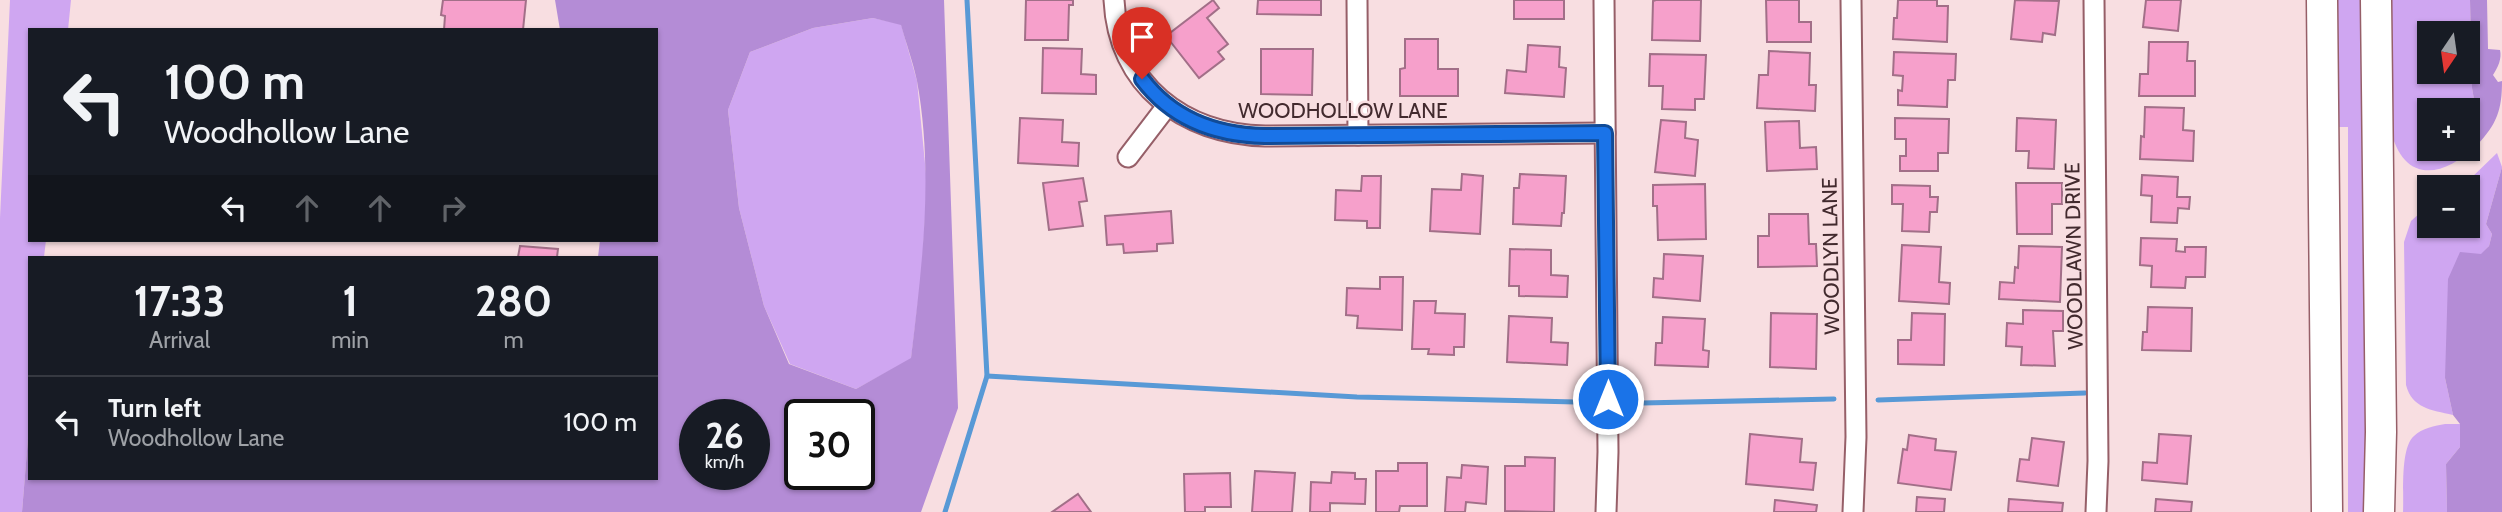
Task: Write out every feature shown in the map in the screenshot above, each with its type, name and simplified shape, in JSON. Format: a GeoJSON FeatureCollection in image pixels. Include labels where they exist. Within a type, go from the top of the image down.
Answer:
{"type":"FeatureCollection","features":[{"type":"Feature","properties":{"kind":"main road"},"geometry":{"type":"LineString","coordinates":[[2322,0],[2327,512]]}},
{"type":"Feature","properties":{"kind":"main road"},"geometry":{"type":"LineString","coordinates":[[2376,0],[2381,423],[2379,512]]}},
{"type":"Feature","properties":{"kind":"street","name":"WOODHOLLOW LANE"},"geometry":{"type":"LineString","coordinates":[[1114,0],[1118,30],[1131,61],[1149,89],[1167,106],[1200,125],[1240,134],[1605,133]]}},
{"type":"Feature","properties":{"kind":"street"},"geometry":{"type":"LineString","coordinates":[[1357,0],[1359,135]]}},
{"type":"Feature","properties":{"kind":"street"},"geometry":{"type":"LineString","coordinates":[[1604,0],[1608,452],[1606,512]]}},
{"type":"Feature","properties":{"kind":"street","name":"WOODLYN LANE"},"geometry":{"type":"LineString","coordinates":[[1851,0],[1856,437],[1853,512]]}},
{"type":"Feature","properties":{"kind":"street","name":"WOODLAWN DRIVE"},"geometry":{"type":"LineString","coordinates":[[2094,0],[2098,461],[2096,512]]}},
{"type":"Feature","properties":{"kind":"street"},"geometry":{"type":"LineString","coordinates":[[1128,158],[1167,106]]}},
{"type":"Feature","properties":{"kind":"shaded area"},"geometry":{"type":"Polygon","coordinates":[[[10,0],[71,0],[68,28],[28,28],[28,242],[46,242],[44,256],[28,256],[28,439],[22,512],[0,512],[0,218],[10,0]]]}},
{"type":"Feature","properties":{"kind":"shaded area"},"geometry":{"type":"Polygon","coordinates":[[[555,0],[944,0],[958,408],[921,512],[22,512],[28,438],[28,480],[658,480],[658,256],[598,256],[600,242],[658,242],[658,28],[560,28],[555,0]],[[873,18],[813,28],[750,52],[728,110],[739,208],[764,306],[789,364],[856,389],[911,358],[919,289],[925,185],[922,116],[915,74],[901,25],[873,18]]]}},
{"type":"Feature","properties":{"kind":"shaded area"},"geometry":{"type":"Polygon","coordinates":[[[2336,0],[2366,0],[2369,479],[2364,512],[2348,512],[2348,127],[2339,127],[2336,0]]]}},
{"type":"Feature","properties":{"kind":"shaded area"},"geometry":{"type":"Polygon","coordinates":[[[2389,0],[2470,0],[2470,21],[2417,21],[2417,84],[2472,84],[2474,98],[2417,98],[2417,161],[2456,161],[2437,169],[2424,170],[2413,167],[2396,145],[2390,127],[2389,0]]]}},
{"type":"Feature","properties":{"kind":"shaded area"},"geometry":{"type":"Polygon","coordinates":[[[2470,0],[2487,0],[2488,49],[2500,50],[2499,63],[2493,75],[2498,82],[2502,81],[2501,100],[2497,116],[2480,141],[2480,98],[2474,98],[2472,84],[2480,84],[2480,21],[2470,21],[2470,0]]]}},
{"type":"Feature","properties":{"kind":"shaded area"},"geometry":{"type":"Polygon","coordinates":[[[873,18],[901,24],[917,81],[927,184],[922,270],[911,359],[856,389],[790,364],[764,306],[739,208],[728,110],[750,52],[813,28],[873,18]]]}},
{"type":"Feature","properties":{"kind":"shaded area"},"geometry":{"type":"Polygon","coordinates":[[[2497,153],[2502,167],[2486,224],[2492,234],[2489,246],[2482,254],[2445,378],[2453,415],[2424,407],[2413,399],[2406,385],[2404,242],[2411,221],[2417,216],[2417,238],[2480,238],[2480,175],[2474,175],[2497,153]]]}},
{"type":"Feature","properties":{"kind":"shaded area"},"geometry":{"type":"Polygon","coordinates":[[[2502,167],[2502,512],[2447,512],[2446,464],[2460,447],[2460,424],[2453,415],[2445,378],[2448,279],[2460,252],[2481,254],[2489,246],[2492,234],[2486,224],[2502,167]]]}},
{"type":"Feature","properties":{"kind":"shaded area"},"geometry":{"type":"Polygon","coordinates":[[[2445,424],[2460,424],[2460,447],[2446,464],[2447,512],[2403,512],[2405,461],[2410,442],[2421,431],[2445,424]]]}},
{"type":"Feature","properties":{"kind":"building"},"geometry":{"type":"Polygon","coordinates":[[[443,0],[526,0],[523,28],[444,28],[445,16],[441,15],[443,0]]]}},
{"type":"Feature","properties":{"kind":"building"},"geometry":{"type":"Polygon","coordinates":[[[1026,0],[1073,0],[1073,5],[1069,5],[1068,40],[1025,40],[1026,0]]]}},
{"type":"Feature","properties":{"kind":"building"},"geometry":{"type":"Polygon","coordinates":[[[1213,0],[1219,8],[1207,18],[1228,44],[1218,52],[1224,59],[1199,78],[1166,36],[1213,0]]]}},
{"type":"Feature","properties":{"kind":"building"},"geometry":{"type":"Polygon","coordinates":[[[1258,0],[1321,0],[1321,15],[1257,14],[1258,0]]]}},
{"type":"Feature","properties":{"kind":"building"},"geometry":{"type":"Polygon","coordinates":[[[1514,0],[1564,0],[1564,19],[1514,19],[1514,0]]]}},
{"type":"Feature","properties":{"kind":"building"},"geometry":{"type":"Polygon","coordinates":[[[1701,0],[1700,41],[1652,40],[1653,1],[1701,0]]]}},
{"type":"Feature","properties":{"kind":"building"},"geometry":{"type":"Polygon","coordinates":[[[1766,0],[1799,0],[1799,22],[1811,22],[1811,42],[1767,42],[1766,0]]]}},
{"type":"Feature","properties":{"kind":"building"},"geometry":{"type":"Polygon","coordinates":[[[1898,0],[1937,0],[1937,6],[1948,6],[1947,42],[1893,39],[1898,0]]]}},
{"type":"Feature","properties":{"kind":"building"},"geometry":{"type":"Polygon","coordinates":[[[2015,0],[2059,1],[2055,35],[2043,33],[2042,42],[2011,39],[2015,0]]]}},
{"type":"Feature","properties":{"kind":"building"},"geometry":{"type":"Polygon","coordinates":[[[2146,0],[2181,0],[2178,31],[2143,27],[2146,0]]]}},
{"type":"Feature","properties":{"kind":"building"},"geometry":{"type":"Polygon","coordinates":[[[1405,39],[1438,39],[1438,69],[1458,69],[1458,96],[1400,96],[1400,69],[1405,68],[1405,39]]]}},
{"type":"Feature","properties":{"kind":"building"},"geometry":{"type":"Polygon","coordinates":[[[2149,42],[2188,42],[2187,61],[2195,61],[2195,96],[2139,96],[2140,74],[2148,74],[2149,42]]]}},
{"type":"Feature","properties":{"kind":"building"},"geometry":{"type":"Polygon","coordinates":[[[1528,45],[1560,47],[1559,67],[1566,68],[1564,97],[1505,93],[1507,70],[1526,72],[1528,45]]]}},
{"type":"Feature","properties":{"kind":"building"},"geometry":{"type":"Polygon","coordinates":[[[1043,48],[1082,49],[1081,74],[1096,75],[1096,94],[1042,93],[1043,48]]]}},
{"type":"Feature","properties":{"kind":"building"},"geometry":{"type":"Polygon","coordinates":[[[1261,49],[1313,49],[1312,95],[1261,94],[1261,49]]]}},
{"type":"Feature","properties":{"kind":"building"},"geometry":{"type":"Polygon","coordinates":[[[1769,51],[1810,53],[1809,85],[1816,85],[1815,111],[1757,108],[1759,75],[1768,75],[1769,51]]]}},
{"type":"Feature","properties":{"kind":"building"},"geometry":{"type":"Polygon","coordinates":[[[1894,52],[1956,54],[1955,80],[1948,80],[1947,107],[1898,105],[1898,90],[1902,91],[1903,76],[1893,75],[1894,52]]]}},
{"type":"Feature","properties":{"kind":"building"},"geometry":{"type":"Polygon","coordinates":[[[1650,54],[1706,55],[1704,99],[1695,99],[1695,110],[1662,109],[1663,86],[1649,86],[1650,54]]]}},
{"type":"Feature","properties":{"kind":"building"},"geometry":{"type":"Polygon","coordinates":[[[2145,107],[2184,108],[2183,130],[2194,131],[2193,161],[2140,159],[2145,107]]]}},
{"type":"Feature","properties":{"kind":"building"},"geometry":{"type":"Polygon","coordinates":[[[1020,118],[1063,120],[1062,142],[1079,143],[1078,166],[1018,163],[1020,118]]]}},
{"type":"Feature","properties":{"kind":"building"},"geometry":{"type":"Polygon","coordinates":[[[1895,118],[1949,119],[1948,153],[1938,153],[1938,171],[1900,171],[1900,156],[1906,156],[1906,139],[1895,139],[1895,118]]]}},
{"type":"Feature","properties":{"kind":"building"},"geometry":{"type":"Polygon","coordinates":[[[2017,118],[2056,120],[2054,169],[2028,168],[2029,151],[2016,151],[2017,118]]]}},
{"type":"Feature","properties":{"kind":"building"},"geometry":{"type":"Polygon","coordinates":[[[1661,120],[1686,122],[1685,138],[1698,140],[1695,176],[1655,172],[1661,120]]]}},
{"type":"Feature","properties":{"kind":"building"},"geometry":{"type":"Polygon","coordinates":[[[1799,121],[1800,148],[1816,147],[1817,169],[1767,171],[1765,122],[1799,121]]]}},
{"type":"Feature","properties":{"kind":"building"},"geometry":{"type":"Polygon","coordinates":[[[1462,174],[1483,176],[1480,234],[1430,231],[1432,189],[1461,190],[1462,174]]]}},
{"type":"Feature","properties":{"kind":"building"},"geometry":{"type":"Polygon","coordinates":[[[1520,174],[1566,176],[1561,226],[1513,224],[1514,188],[1519,188],[1520,174]]]}},
{"type":"Feature","properties":{"kind":"building"},"geometry":{"type":"Polygon","coordinates":[[[2142,175],[2178,177],[2177,197],[2190,197],[2189,209],[2178,208],[2177,223],[2151,222],[2152,196],[2141,195],[2142,175]]]}},
{"type":"Feature","properties":{"kind":"building"},"geometry":{"type":"Polygon","coordinates":[[[1362,176],[1381,176],[1380,228],[1367,228],[1367,221],[1335,220],[1336,190],[1361,191],[1362,176]]]}},
{"type":"Feature","properties":{"kind":"building"},"geometry":{"type":"Polygon","coordinates":[[[1083,178],[1087,201],[1079,202],[1083,226],[1049,230],[1043,183],[1083,178]]]}},
{"type":"Feature","properties":{"kind":"building"},"geometry":{"type":"Polygon","coordinates":[[[2016,183],[2062,183],[2062,204],[2052,204],[2052,234],[2017,234],[2016,183]]]}},
{"type":"Feature","properties":{"kind":"building"},"geometry":{"type":"Polygon","coordinates":[[[1705,184],[1706,239],[1658,240],[1653,185],[1705,184]]]}},
{"type":"Feature","properties":{"kind":"building"},"geometry":{"type":"Polygon","coordinates":[[[1892,185],[1930,186],[1930,197],[1938,197],[1937,212],[1930,212],[1929,232],[1902,231],[1903,204],[1892,204],[1892,185]]]}},
{"type":"Feature","properties":{"kind":"building"},"geometry":{"type":"Polygon","coordinates":[[[1171,211],[1173,243],[1157,244],[1157,251],[1124,253],[1123,244],[1107,245],[1105,216],[1171,211]]]}},
{"type":"Feature","properties":{"kind":"building"},"geometry":{"type":"Polygon","coordinates":[[[1769,214],[1808,214],[1809,244],[1816,244],[1817,266],[1758,267],[1758,236],[1769,236],[1769,214]]]}},
{"type":"Feature","properties":{"kind":"building"},"geometry":{"type":"Polygon","coordinates":[[[2141,238],[2177,239],[2176,251],[2185,252],[2185,247],[2206,247],[2205,277],[2186,277],[2185,288],[2151,287],[2152,266],[2140,265],[2141,238]]]}},
{"type":"Feature","properties":{"kind":"building"},"geometry":{"type":"Polygon","coordinates":[[[1902,245],[1941,247],[1939,282],[1950,283],[1949,304],[1899,301],[1902,245]]]}},
{"type":"Feature","properties":{"kind":"building"},"geometry":{"type":"Polygon","coordinates":[[[520,246],[558,249],[557,256],[518,256],[520,246]]]}},
{"type":"Feature","properties":{"kind":"building"},"geometry":{"type":"Polygon","coordinates":[[[2019,246],[2062,247],[2060,302],[1999,299],[2000,282],[2014,283],[2019,246]]]}},
{"type":"Feature","properties":{"kind":"building"},"geometry":{"type":"Polygon","coordinates":[[[1510,249],[1551,250],[1551,275],[1568,276],[1567,297],[1519,296],[1519,286],[1509,286],[1510,249]]]}},
{"type":"Feature","properties":{"kind":"building"},"geometry":{"type":"Polygon","coordinates":[[[1664,254],[1703,256],[1700,301],[1653,297],[1654,278],[1663,279],[1664,254]]]}},
{"type":"Feature","properties":{"kind":"building"},"geometry":{"type":"Polygon","coordinates":[[[1380,277],[1403,277],[1402,330],[1357,328],[1358,316],[1346,315],[1347,288],[1380,289],[1380,277]]]}},
{"type":"Feature","properties":{"kind":"building"},"geometry":{"type":"Polygon","coordinates":[[[1414,301],[1436,301],[1435,313],[1465,314],[1464,347],[1454,347],[1454,355],[1428,354],[1429,349],[1412,349],[1414,301]]]}},
{"type":"Feature","properties":{"kind":"building"},"geometry":{"type":"Polygon","coordinates":[[[2148,307],[2192,308],[2191,351],[2142,350],[2143,332],[2147,332],[2148,307]]]}},
{"type":"Feature","properties":{"kind":"building"},"geometry":{"type":"Polygon","coordinates":[[[2023,310],[2063,311],[2063,331],[2053,331],[2055,366],[2021,365],[2022,347],[2006,346],[2007,323],[2023,324],[2023,310]]]}},
{"type":"Feature","properties":{"kind":"building"},"geometry":{"type":"Polygon","coordinates":[[[1771,313],[1817,314],[1816,369],[1770,367],[1771,313]]]}},
{"type":"Feature","properties":{"kind":"building"},"geometry":{"type":"Polygon","coordinates":[[[1912,313],[1945,314],[1944,365],[1898,364],[1898,340],[1911,340],[1912,313]]]}},
{"type":"Feature","properties":{"kind":"building"},"geometry":{"type":"Polygon","coordinates":[[[1509,316],[1552,318],[1551,342],[1568,343],[1567,365],[1507,362],[1509,316]]]}},
{"type":"Feature","properties":{"kind":"building"},"geometry":{"type":"Polygon","coordinates":[[[1663,317],[1705,319],[1703,350],[1709,351],[1708,367],[1655,365],[1656,343],[1662,343],[1663,317]]]}},
{"type":"Feature","properties":{"kind":"building"},"geometry":{"type":"Polygon","coordinates":[[[1750,434],[1802,439],[1800,462],[1816,463],[1813,490],[1746,484],[1750,434]]]}},
{"type":"Feature","properties":{"kind":"building"},"geometry":{"type":"Polygon","coordinates":[[[2159,434],[2191,436],[2187,484],[2142,480],[2143,462],[2157,463],[2159,434]]]}},
{"type":"Feature","properties":{"kind":"building"},"geometry":{"type":"Polygon","coordinates":[[[1909,435],[1936,439],[1935,450],[1956,452],[1951,490],[1898,483],[1903,449],[1907,450],[1909,435]]]}},
{"type":"Feature","properties":{"kind":"building"},"geometry":{"type":"Polygon","coordinates":[[[2032,438],[2064,442],[2058,486],[2017,481],[2020,459],[2029,460],[2032,438]]]}},
{"type":"Feature","properties":{"kind":"building"},"geometry":{"type":"Polygon","coordinates":[[[1525,457],[1555,458],[1554,512],[1505,511],[1505,466],[1525,466],[1525,457]]]}},
{"type":"Feature","properties":{"kind":"building"},"geometry":{"type":"Polygon","coordinates":[[[1398,463],[1427,463],[1427,506],[1400,506],[1399,512],[1376,512],[1376,471],[1398,471],[1398,463]]]}},
{"type":"Feature","properties":{"kind":"building"},"geometry":{"type":"Polygon","coordinates":[[[1462,465],[1488,467],[1486,504],[1466,502],[1465,512],[1445,512],[1447,477],[1461,478],[1462,465]]]}},
{"type":"Feature","properties":{"kind":"building"},"geometry":{"type":"Polygon","coordinates":[[[1255,471],[1295,473],[1292,512],[1252,512],[1255,471]]]}},
{"type":"Feature","properties":{"kind":"building"},"geometry":{"type":"Polygon","coordinates":[[[1332,472],[1355,473],[1355,479],[1366,479],[1365,504],[1330,503],[1330,512],[1310,512],[1311,482],[1331,483],[1332,472]]]}},
{"type":"Feature","properties":{"kind":"building"},"geometry":{"type":"Polygon","coordinates":[[[1230,473],[1231,507],[1205,507],[1205,512],[1185,512],[1184,474],[1230,473]]]}},
{"type":"Feature","properties":{"kind":"building"},"geometry":{"type":"Polygon","coordinates":[[[1078,494],[1091,512],[1052,512],[1078,494]]]}},
{"type":"Feature","properties":{"kind":"building"},"geometry":{"type":"Polygon","coordinates":[[[1917,497],[1945,499],[1944,512],[1916,512],[1917,497]]]}},
{"type":"Feature","properties":{"kind":"building"},"geometry":{"type":"Polygon","coordinates":[[[2009,499],[2063,503],[2062,512],[2008,512],[2009,499]]]}},
{"type":"Feature","properties":{"kind":"building"},"geometry":{"type":"Polygon","coordinates":[[[2156,499],[2192,502],[2191,512],[2155,512],[2156,499]]]}},
{"type":"Feature","properties":{"kind":"building"},"geometry":{"type":"Polygon","coordinates":[[[1775,500],[1817,505],[1816,512],[1774,512],[1775,500]]]}},
{"type":"Feature","properties":{"kind":"waterway"},"geometry":{"type":"LineString","coordinates":[[945,512],[987,376],[967,0]]}},
{"type":"Feature","properties":{"kind":"waterway"},"geometry":{"type":"LineString","coordinates":[[987,376],[1357,397],[1576,402]]}},
{"type":"Feature","properties":{"kind":"waterway"},"geometry":{"type":"LineString","coordinates":[[1878,400],[2085,393]]}},
{"type":"Feature","properties":{"kind":"waterway"},"geometry":{"type":"LineString","coordinates":[[1642,403],[1834,399]]}},
{"type":"Feature","properties":{"kind":"route"},"geometry":{"type":"LineString","coordinates":[[1142,79],[1167,106],[1188,119],[1214,129],[1240,134],[1605,133],[1608,399]]}}]}
